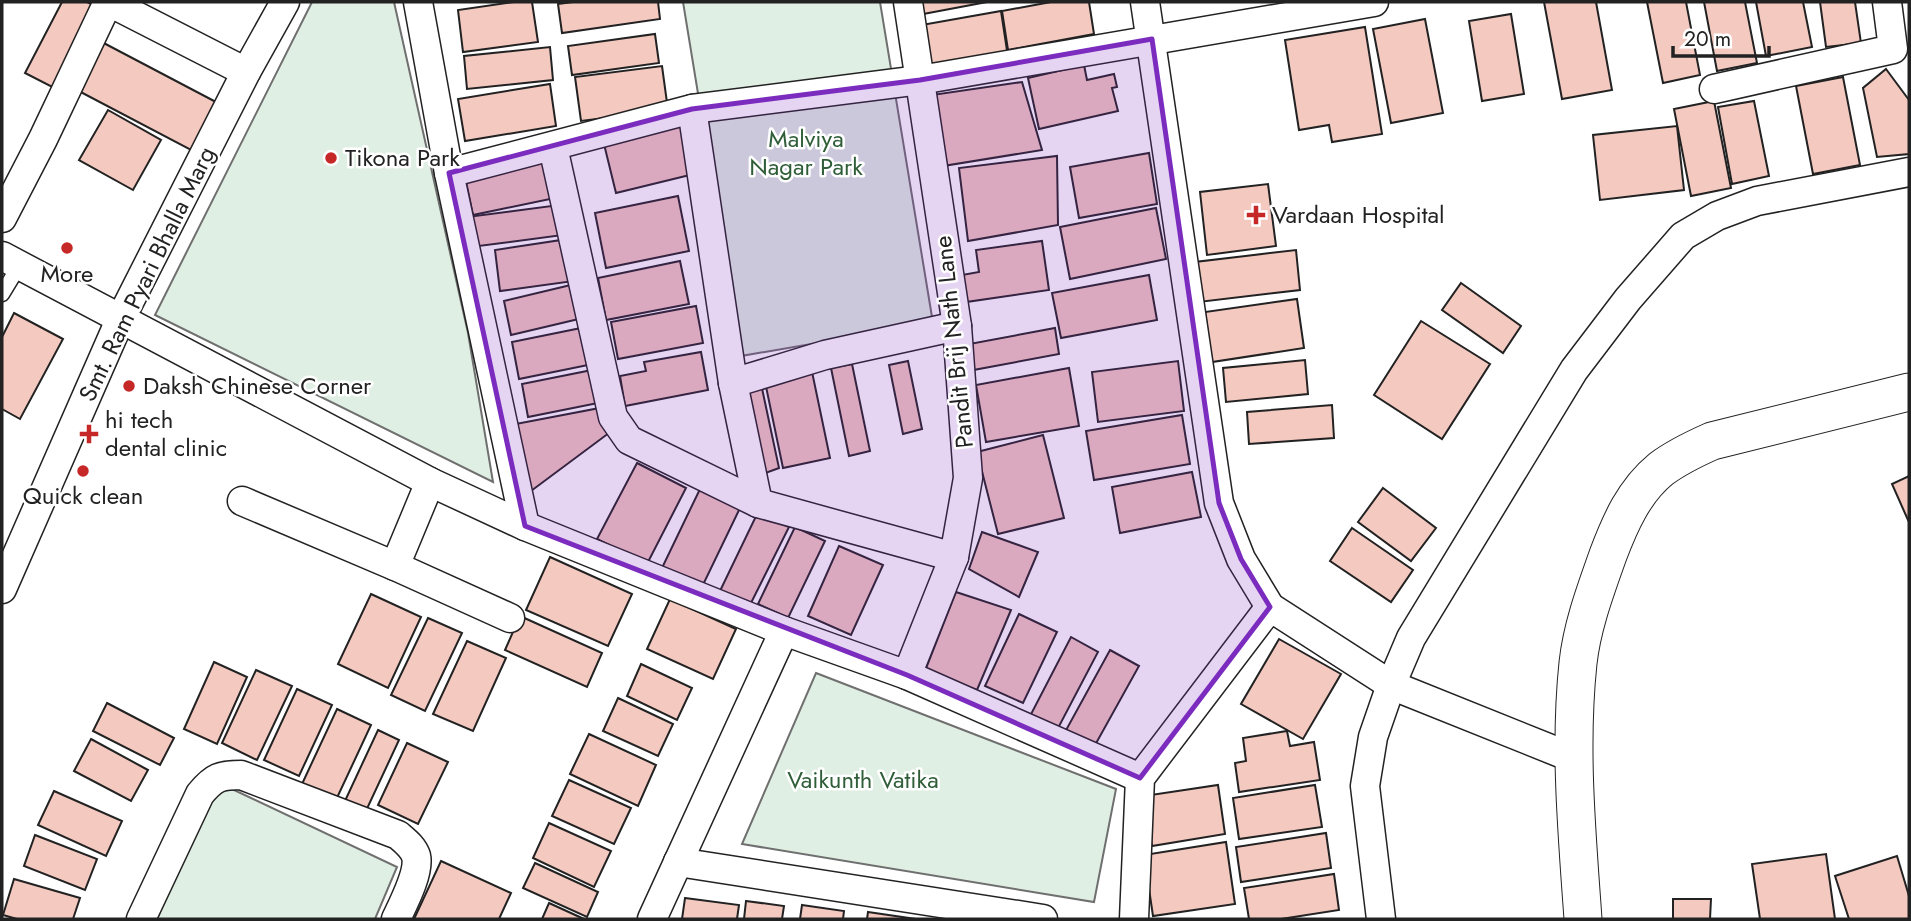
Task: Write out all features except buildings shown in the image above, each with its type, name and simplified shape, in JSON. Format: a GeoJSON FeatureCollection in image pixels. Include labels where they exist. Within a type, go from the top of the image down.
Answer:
{"type":"FeatureCollection","features":[{"type":"Feature","properties":{"kind":"street"},"geometry":{"type":"LineString","coordinates":[[2,218],[109,2],[246,72]]}},
{"type":"Feature","properties":{"kind":"street","name":"Smt. Ram Pyari Bhalla Marg"},"geometry":{"type":"LineString","coordinates":[[2,589],[8,555],[120,320],[246,72],[285,2]]}},
{"type":"Feature","properties":{"kind":"street"},"geometry":{"type":"LineString","coordinates":[[418,2],[449,173],[525,526]]}},
{"type":"Feature","properties":{"kind":"street","name":"Pandit Brij Nath Lane"},"geometry":{"type":"LineString","coordinates":[[907,675],[954,557],[968,478],[957,326],[908,2]]}},
{"type":"Feature","properties":{"kind":"street"},"geometry":{"type":"LineString","coordinates":[[1145,2],[1219,503],[1241,559],[1270,607],[1391,685],[1573,758]]}},
{"type":"Feature","properties":{"kind":"street"},"geometry":{"type":"LineString","coordinates":[[449,173],[692,109],[920,80],[1374,2]]}},
{"type":"Feature","properties":{"kind":"street"},"geometry":{"type":"LineString","coordinates":[[1714,89],[1893,49],[1887,2]]}},
{"type":"Feature","properties":{"kind":"street"},"geometry":{"type":"LineString","coordinates":[[692,109],[733,383],[758,503]]}},
{"type":"Feature","properties":{"kind":"street"},"geometry":{"type":"LineString","coordinates":[[553,147],[613,417],[629,440],[758,503],[954,557]]}},
{"type":"Feature","properties":{"kind":"street"},"geometry":{"type":"LineString","coordinates":[[1381,919],[1365,786],[1373,737],[1391,685],[1411,638],[1574,370],[1628,299],[1683,236],[1717,216],[1757,201],[1909,172]]}},
{"type":"Feature","properties":{"kind":"street"},"geometry":{"type":"LineString","coordinates":[[10,261],[430,482],[525,526],[784,631],[907,675],[1140,778]]}},
{"type":"Feature","properties":{"kind":"street"},"geometry":{"type":"LineString","coordinates":[[733,383],[825,355],[957,326]]}},
{"type":"Feature","properties":{"kind":"street"},"geometry":{"type":"LineString","coordinates":[[1583,919],[1573,758],[1578,661],[1596,590],[1620,523],[1637,495],[1659,471],[1683,454],[1712,440],[1909,392]]}},
{"type":"Feature","properties":{"kind":"street"},"geometry":{"type":"LineString","coordinates":[[395,566],[430,482]]}},
{"type":"Feature","properties":{"kind":"street"},"geometry":{"type":"LineString","coordinates":[[242,501],[510,618]]}},
{"type":"Feature","properties":{"kind":"street"},"geometry":{"type":"LineString","coordinates":[[1134,919],[1140,778],[1270,607]]}},
{"type":"Feature","properties":{"kind":"street"},"geometry":{"type":"LineString","coordinates":[[652,919],[784,631]]}},
{"type":"Feature","properties":{"kind":"street"},"geometry":{"type":"LineString","coordinates":[[141,919],[200,794],[210,782],[223,775],[241,775],[398,835],[411,847],[417,859],[413,879],[396,919]]}},
{"type":"Feature","properties":{"kind":"street"},"geometry":{"type":"LineString","coordinates":[[678,862],[1042,919]]}},
{"type":"Feature","properties":{"kind":"lane"},"geometry":{"type":"LineString","coordinates":[[2,294],[10,261]]}},
{"type":"Feature","properties":{"kind":"highlighted area"},"geometry":{"type":"Polygon","coordinates":[[[1152,39],[1219,503],[1241,559],[1270,607],[1140,778],[907,675],[525,526],[449,173],[692,109],[920,80],[1152,39]]]}},
{"type":"Feature","properties":{"kind":"green space","name":"Tikona Park"},"geometry":{"type":"Polygon","coordinates":[[[312,2],[394,2],[468,333],[493,482],[155,315],[312,2]]]}},
{"type":"Feature","properties":{"kind":"green space","name":"Malviya Nagar Park"},"geometry":{"type":"Polygon","coordinates":[[[683,2],[880,2],[933,323],[741,356],[683,2]]]}},
{"type":"Feature","properties":{"kind":"green space","name":"Vaikunth Vatika"},"geometry":{"type":"Polygon","coordinates":[[[816,673],[1116,789],[1094,902],[742,844],[816,673]]]}},
{"type":"Feature","properties":{"kind":"green space"},"geometry":{"type":"Polygon","coordinates":[[[215,781],[397,867],[375,919],[157,919],[215,781]]]}},
{"type":"Feature","properties":{"kind":"place","name":"Tikona Park"},"geometry":{"type":"Point","coordinates":[331,158]}},
{"type":"Feature","properties":{"kind":"place","name":"Vardaan Hospital"},"geometry":{"type":"Point","coordinates":[1256,215]}},
{"type":"Feature","properties":{"kind":"place","name":"More"},"geometry":{"type":"Point","coordinates":[67,248]}},
{"type":"Feature","properties":{"kind":"place","name":"Daksh Chinese Corner"},"geometry":{"type":"Point","coordinates":[129,386]}},
{"type":"Feature","properties":{"kind":"place","name":"hi tech dental clinic"},"geometry":{"type":"Point","coordinates":[89,434]}},
{"type":"Feature","properties":{"kind":"place","name":"Quick clean"},"geometry":{"type":"Point","coordinates":[83,471]}}]}
